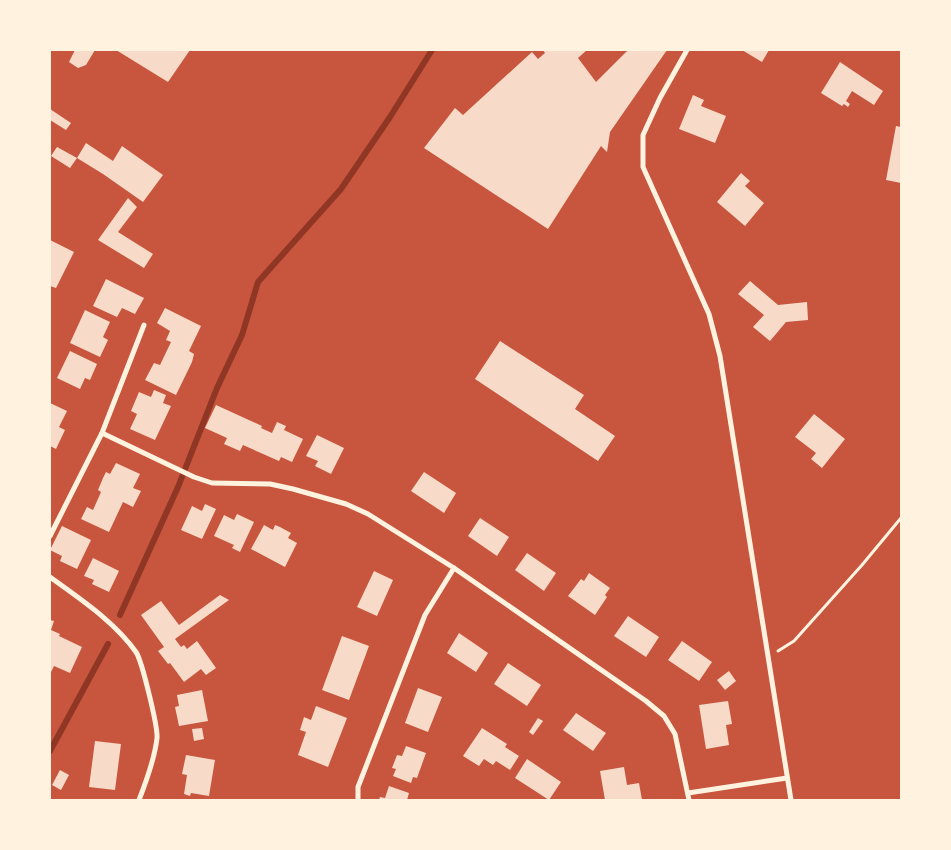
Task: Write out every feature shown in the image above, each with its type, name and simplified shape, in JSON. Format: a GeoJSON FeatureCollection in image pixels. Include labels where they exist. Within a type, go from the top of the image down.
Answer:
{"type":"FeatureCollection","features":[{"type":"Feature","properties":{"kind":"street"},"geometry":{"type":"LineString","coordinates":[[687,50],[660,98],[643,135],[643,167],[708,314],[720,356],[791,800]]}},
{"type":"Feature","properties":{"kind":"street"},"geometry":{"type":"LineString","coordinates":[[50,536],[102,433],[144,325]]}},
{"type":"Feature","properties":{"kind":"street"},"geometry":{"type":"LineString","coordinates":[[102,433],[194,477],[212,482],[270,484],[293,489],[346,504],[389,526],[454,568],[646,701],[664,716],[675,734],[689,800]]}},
{"type":"Feature","properties":{"kind":"street"},"geometry":{"type":"LineString","coordinates":[[358,800],[358,787],[425,615],[454,568]]}},
{"type":"Feature","properties":{"kind":"street"},"geometry":{"type":"LineString","coordinates":[[50,576],[108,620],[137,654],[150,696],[158,736],[139,800]]}},
{"type":"Feature","properties":{"kind":"street"},"geometry":{"type":"LineString","coordinates":[[688,792],[787,778]]}},
{"type":"Feature","properties":{"kind":"path"},"geometry":{"type":"LineString","coordinates":[[768,657],[794,641],[901,518]]}},
{"type":"Feature","properties":{"kind":"building"},"geometry":{"type":"Polygon","coordinates":[[[75,50],[95,50],[86,65],[78,68],[69,62],[75,50]]]}},
{"type":"Feature","properties":{"kind":"building"},"geometry":{"type":"Polygon","coordinates":[[[116,50],[190,50],[168,82],[116,50]]]}},
{"type":"Feature","properties":{"kind":"building"},"geometry":{"type":"Polygon","coordinates":[[[543,50],[587,50],[578,58],[596,82],[628,50],[667,50],[610,132],[607,152],[601,146],[548,229],[424,148],[455,108],[463,115],[532,52],[538,59],[545,53],[543,50]]]}},
{"type":"Feature","properties":{"kind":"building"},"geometry":{"type":"Polygon","coordinates":[[[742,50],[769,50],[762,62],[742,50]]]}},
{"type":"Feature","properties":{"kind":"building"},"geometry":{"type":"Polygon","coordinates":[[[840,62],[883,91],[874,105],[852,91],[846,101],[850,104],[848,107],[844,104],[842,106],[821,93],[840,62]]]}},
{"type":"Feature","properties":{"kind":"building"},"geometry":{"type":"Polygon","coordinates":[[[693,95],[704,100],[701,106],[726,116],[715,143],[679,129],[693,95]]]}},
{"type":"Feature","properties":{"kind":"building"},"geometry":{"type":"Polygon","coordinates":[[[50,109],[71,123],[66,130],[50,120],[50,109]]]}},
{"type":"Feature","properties":{"kind":"building"},"geometry":{"type":"Polygon","coordinates":[[[896,126],[901,127],[901,183],[886,180],[896,126]]]}},
{"type":"Feature","properties":{"kind":"building"},"geometry":{"type":"Polygon","coordinates":[[[86,143],[113,161],[122,146],[163,175],[143,202],[77,158],[86,143]]]}},
{"type":"Feature","properties":{"kind":"building"},"geometry":{"type":"Polygon","coordinates":[[[57,147],[77,158],[70,168],[51,156],[57,147]]]}},
{"type":"Feature","properties":{"kind":"building"},"geometry":{"type":"Polygon","coordinates":[[[741,173],[750,181],[745,186],[764,203],[745,226],[717,202],[741,173]]]}},
{"type":"Feature","properties":{"kind":"building"},"geometry":{"type":"Polygon","coordinates":[[[128,198],[137,207],[118,232],[153,254],[144,268],[98,240],[128,198]]]}},
{"type":"Feature","properties":{"kind":"building"},"geometry":{"type":"Polygon","coordinates":[[[50,240],[74,252],[56,288],[50,286],[50,240]]]}},
{"type":"Feature","properties":{"kind":"building"},"geometry":{"type":"Polygon","coordinates":[[[106,279],[144,298],[135,314],[122,308],[117,317],[93,306],[106,279]]]}},
{"type":"Feature","properties":{"kind":"building"},"geometry":{"type":"Polygon","coordinates":[[[750,281],[778,305],[807,302],[808,320],[786,322],[770,341],[753,327],[764,315],[738,294],[750,281]]]}},
{"type":"Feature","properties":{"kind":"building"},"geometry":{"type":"Polygon","coordinates":[[[165,308],[201,326],[189,351],[194,354],[192,362],[176,395],[145,380],[154,363],[160,365],[171,342],[166,340],[170,331],[157,323],[165,308]]]}},
{"type":"Feature","properties":{"kind":"building"},"geometry":{"type":"Polygon","coordinates":[[[85,310],[110,322],[103,337],[108,340],[100,357],[70,343],[85,310]]]}},
{"type":"Feature","properties":{"kind":"building"},"geometry":{"type":"Polygon","coordinates":[[[500,341],[584,395],[575,409],[615,436],[598,461],[475,379],[500,341]]]}},
{"type":"Feature","properties":{"kind":"building"},"geometry":{"type":"Polygon","coordinates":[[[70,351],[97,364],[90,380],[85,378],[80,389],[57,378],[70,351]]]}},
{"type":"Feature","properties":{"kind":"building"},"geometry":{"type":"Polygon","coordinates":[[[154,390],[166,395],[163,403],[171,406],[155,440],[130,429],[137,414],[131,411],[139,392],[151,397],[154,390]]]}},
{"type":"Feature","properties":{"kind":"building"},"geometry":{"type":"Polygon","coordinates":[[[50,403],[67,411],[59,427],[65,430],[56,449],[50,446],[50,403]]]}},
{"type":"Feature","properties":{"kind":"building"},"geometry":{"type":"Polygon","coordinates":[[[216,405],[262,426],[261,428],[272,433],[277,422],[286,426],[284,430],[303,439],[292,462],[281,457],[279,461],[243,445],[240,451],[224,444],[227,438],[205,428],[216,405]]]}},
{"type":"Feature","properties":{"kind":"building"},"geometry":{"type":"Polygon","coordinates":[[[814,414],[845,439],[822,468],[811,459],[816,453],[795,437],[814,414]]]}},
{"type":"Feature","properties":{"kind":"building"},"geometry":{"type":"Polygon","coordinates":[[[317,435],[344,448],[331,474],[315,466],[318,461],[306,456],[317,435]]]}},
{"type":"Feature","properties":{"kind":"building"},"geometry":{"type":"Polygon","coordinates":[[[116,463],[140,474],[133,488],[141,491],[133,507],[123,502],[109,532],[81,519],[87,507],[93,510],[101,492],[98,490],[103,478],[106,472],[110,474],[116,463]]]}},
{"type":"Feature","properties":{"kind":"building"},"geometry":{"type":"Polygon","coordinates":[[[424,472],[456,493],[444,513],[411,491],[424,472]]]}},
{"type":"Feature","properties":{"kind":"building"},"geometry":{"type":"Polygon","coordinates":[[[205,504],[216,509],[202,539],[181,530],[192,506],[202,511],[205,504]]]}},
{"type":"Feature","properties":{"kind":"building"},"geometry":{"type":"Polygon","coordinates":[[[237,514],[254,522],[240,552],[232,548],[234,545],[214,536],[224,515],[234,520],[237,514]]]}},
{"type":"Feature","properties":{"kind":"building"},"geometry":{"type":"Polygon","coordinates":[[[480,518],[509,537],[497,556],[468,536],[480,518]]]}},
{"type":"Feature","properties":{"kind":"building"},"geometry":{"type":"Polygon","coordinates":[[[264,525],[273,530],[275,525],[291,533],[288,538],[297,543],[285,567],[251,549],[264,525]]]}},
{"type":"Feature","properties":{"kind":"building"},"geometry":{"type":"Polygon","coordinates":[[[62,526],[91,540],[77,569],[60,561],[62,556],[50,550],[62,526]]]}},
{"type":"Feature","properties":{"kind":"building"},"geometry":{"type":"Polygon","coordinates":[[[527,553],[556,573],[544,591],[515,570],[527,553]]]}},
{"type":"Feature","properties":{"kind":"building"},"geometry":{"type":"Polygon","coordinates":[[[93,558],[119,571],[109,592],[92,584],[94,580],[84,576],[93,558]]]}},
{"type":"Feature","properties":{"kind":"building"},"geometry":{"type":"Polygon","coordinates":[[[374,571],[393,580],[377,616],[357,607],[374,571]]]}},
{"type":"Feature","properties":{"kind":"building"},"geometry":{"type":"Polygon","coordinates":[[[589,573],[610,588],[605,595],[607,597],[595,615],[568,596],[581,579],[584,581],[589,573]]]}},
{"type":"Feature","properties":{"kind":"building"},"geometry":{"type":"Polygon","coordinates":[[[220,595],[229,600],[175,639],[181,647],[184,645],[187,649],[197,641],[216,668],[206,675],[201,669],[184,682],[158,651],[164,647],[141,615],[161,601],[179,625],[220,595]]]}},
{"type":"Feature","properties":{"kind":"building"},"geometry":{"type":"Polygon","coordinates":[[[628,616],[659,637],[646,657],[614,636],[628,616]]]}},
{"type":"Feature","properties":{"kind":"building"},"geometry":{"type":"Polygon","coordinates":[[[50,620],[54,621],[51,630],[82,647],[70,673],[54,666],[50,674],[50,620]]]}},
{"type":"Feature","properties":{"kind":"building"},"geometry":{"type":"Polygon","coordinates":[[[459,633],[488,653],[476,672],[447,653],[459,633]]]}},
{"type":"Feature","properties":{"kind":"building"},"geometry":{"type":"Polygon","coordinates":[[[342,636],[369,646],[349,700],[322,690],[342,636]]]}},
{"type":"Feature","properties":{"kind":"building"},"geometry":{"type":"Polygon","coordinates":[[[682,641],[712,662],[699,681],[668,660],[682,641]]]}},
{"type":"Feature","properties":{"kind":"building"},"geometry":{"type":"Polygon","coordinates":[[[508,663],[541,685],[527,706],[494,684],[508,663]]]}},
{"type":"Feature","properties":{"kind":"building"},"geometry":{"type":"Polygon","coordinates":[[[729,671],[736,681],[725,690],[717,680],[729,671]]]}},
{"type":"Feature","properties":{"kind":"building"},"geometry":{"type":"Polygon","coordinates":[[[418,688],[442,697],[428,732],[405,723],[418,688]]]}},
{"type":"Feature","properties":{"kind":"building"},"geometry":{"type":"Polygon","coordinates":[[[202,690],[208,721],[179,726],[175,707],[179,706],[177,695],[202,690]]]}},
{"type":"Feature","properties":{"kind":"building"},"geometry":{"type":"Polygon","coordinates":[[[728,701],[732,724],[726,725],[729,745],[706,749],[699,705],[728,701]]]}},
{"type":"Feature","properties":{"kind":"building"},"geometry":{"type":"Polygon","coordinates":[[[316,706],[347,718],[328,767],[298,755],[306,732],[300,730],[304,717],[311,720],[316,706]]]}},
{"type":"Feature","properties":{"kind":"building"},"geometry":{"type":"Polygon","coordinates":[[[576,713],[606,733],[593,751],[563,730],[576,713]]]}},
{"type":"Feature","properties":{"kind":"building"},"geometry":{"type":"Polygon","coordinates":[[[538,718],[543,721],[533,735],[529,732],[538,718]]]}},
{"type":"Feature","properties":{"kind":"building"},"geometry":{"type":"Polygon","coordinates":[[[202,728],[204,739],[194,741],[192,729],[202,728]]]}},
{"type":"Feature","properties":{"kind":"building"},"geometry":{"type":"Polygon","coordinates":[[[482,728],[507,744],[505,747],[519,756],[510,770],[496,761],[493,765],[484,759],[479,766],[463,756],[482,728]]]}},
{"type":"Feature","properties":{"kind":"building"},"geometry":{"type":"Polygon","coordinates":[[[95,741],[121,744],[115,790],[89,787],[95,741]]]}},
{"type":"Feature","properties":{"kind":"building"},"geometry":{"type":"Polygon","coordinates":[[[406,746],[426,753],[417,778],[413,777],[411,783],[393,776],[396,769],[392,768],[397,755],[402,756],[406,746]]]}},
{"type":"Feature","properties":{"kind":"building"},"geometry":{"type":"Polygon","coordinates":[[[186,755],[215,760],[209,796],[191,793],[190,796],[184,794],[187,775],[182,774],[186,755]]]}},
{"type":"Feature","properties":{"kind":"building"},"geometry":{"type":"Polygon","coordinates":[[[527,759],[561,782],[549,800],[515,778],[527,759]]]}},
{"type":"Feature","properties":{"kind":"building"},"geometry":{"type":"Polygon","coordinates":[[[624,767],[627,785],[639,783],[642,800],[605,800],[600,771],[624,767]]]}},
{"type":"Feature","properties":{"kind":"building"},"geometry":{"type":"Polygon","coordinates":[[[60,770],[69,775],[61,790],[52,785],[60,770]]]}},
{"type":"Feature","properties":{"kind":"building"},"geometry":{"type":"Polygon","coordinates":[[[389,786],[409,793],[407,800],[379,800],[380,797],[385,798],[389,786]]]}},
{"type":"Feature","properties":{"kind":"waterway"},"geometry":{"type":"LineString","coordinates":[[120,615],[178,487],[217,388],[242,335],[258,282],[341,189],[390,117],[432,50]]}},
{"type":"Feature","properties":{"kind":"waterway"},"geometry":{"type":"LineString","coordinates":[[50,751],[108,644]]}}]}
